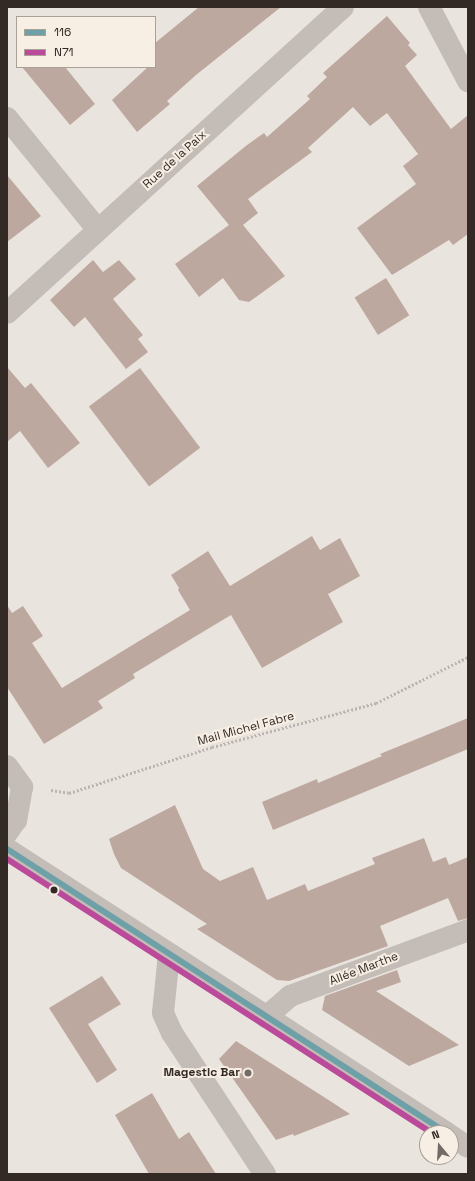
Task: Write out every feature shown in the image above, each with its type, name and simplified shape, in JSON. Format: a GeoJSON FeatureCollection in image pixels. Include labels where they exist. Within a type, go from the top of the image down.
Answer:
{"type":"FeatureCollection","features":[{"type":"Feature","properties":{"kind":"street","name":"Rue de la Paix"},"geometry":{"type":"LineString","coordinates":[[7,313],[343,7]]}},
{"type":"Feature","properties":{"kind":"street"},"geometry":{"type":"LineString","coordinates":[[429,7],[468,81]]}},
{"type":"Feature","properties":{"kind":"street"},"geometry":{"type":"LineString","coordinates":[[7,118],[98,230]]}},
{"type":"Feature","properties":{"kind":"street"},"geometry":{"type":"LineString","coordinates":[[7,766],[22,786],[16,820],[7,833]]}},
{"type":"Feature","properties":{"kind":"street"},"geometry":{"type":"LineString","coordinates":[[7,849],[434,1125]]}},
{"type":"Feature","properties":{"kind":"street","name":"Allée Marthe"},"geometry":{"type":"LineString","coordinates":[[266,1017],[290,996],[468,930]]}},
{"type":"Feature","properties":{"kind":"street"},"geometry":{"type":"LineString","coordinates":[[169,954],[163,1013],[172,1033],[265,1174]]}},
{"type":"Feature","properties":{"kind":"street"},"geometry":{"type":"LineString","coordinates":[[459,1141],[468,1147]]}},
{"type":"Feature","properties":{"kind":"path","name":"Mail Michel Fabre"},"geometry":{"type":"LineString","coordinates":[[22,786],[69,793],[212,747],[376,703],[468,658]]}},
{"type":"Feature","properties":{"kind":"building"},"geometry":{"type":"Polygon","coordinates":[[[199,7],[281,7],[196,75],[167,101],[170,104],[137,132],[112,100],[147,68],[156,68],[156,42],[199,7]]]}},
{"type":"Feature","properties":{"kind":"building"},"geometry":{"type":"Polygon","coordinates":[[[387,16],[410,43],[408,45],[417,55],[405,66],[451,129],[468,115],[468,234],[453,245],[449,240],[392,275],[357,228],[416,184],[403,166],[418,154],[387,113],[370,126],[353,107],[308,148],[312,152],[248,199],[258,213],[243,225],[285,276],[249,302],[239,300],[223,278],[199,297],[175,264],[229,225],[197,186],[264,133],[267,137],[310,99],[307,96],[327,77],[323,73],[387,16]]]}},
{"type":"Feature","properties":{"kind":"building"},"geometry":{"type":"Polygon","coordinates":[[[23,68],[66,68],[95,104],[70,125],[23,68]]]}},
{"type":"Feature","properties":{"kind":"building"},"geometry":{"type":"Polygon","coordinates":[[[7,175],[41,216],[7,242],[7,175]]]}},
{"type":"Feature","properties":{"kind":"building"},"geometry":{"type":"Polygon","coordinates":[[[93,260],[103,272],[119,260],[136,279],[113,299],[143,335],[138,339],[148,352],[126,369],[85,317],[74,327],[50,300],[93,260]]]}},
{"type":"Feature","properties":{"kind":"building"},"geometry":{"type":"Polygon","coordinates":[[[386,278],[409,315],[378,335],[355,298],[386,278]]]}},
{"type":"Feature","properties":{"kind":"building"},"geometry":{"type":"Polygon","coordinates":[[[7,367],[25,388],[31,383],[80,443],[48,468],[20,431],[7,442],[7,367]]]}},
{"type":"Feature","properties":{"kind":"building"},"geometry":{"type":"Polygon","coordinates":[[[140,368],[200,448],[149,486],[89,407],[140,368]]]}},
{"type":"Feature","properties":{"kind":"building"},"geometry":{"type":"Polygon","coordinates":[[[312,536],[320,550],[340,538],[360,576],[328,594],[343,622],[262,668],[231,615],[133,674],[135,678],[98,701],[103,708],[44,744],[7,687],[7,605],[12,613],[23,606],[43,636],[32,643],[62,688],[190,610],[171,575],[208,551],[230,586],[312,536]]]}},
{"type":"Feature","properties":{"kind":"building"},"geometry":{"type":"Polygon","coordinates":[[[468,718],[468,749],[273,830],[262,802],[317,779],[318,783],[382,756],[380,754],[468,718]]]}},
{"type":"Feature","properties":{"kind":"building"},"geometry":{"type":"Polygon","coordinates":[[[175,805],[203,869],[220,881],[253,867],[267,900],[305,884],[308,891],[375,864],[372,858],[424,838],[433,862],[446,857],[449,865],[468,857],[468,918],[458,921],[448,898],[380,926],[388,946],[289,981],[277,980],[197,929],[207,924],[121,868],[109,839],[175,805]]]}},
{"type":"Feature","properties":{"kind":"building"},"geometry":{"type":"Polygon","coordinates":[[[397,970],[401,982],[376,991],[459,1045],[409,1066],[322,1010],[325,996],[397,970]]]}},
{"type":"Feature","properties":{"kind":"building"},"geometry":{"type":"Polygon","coordinates":[[[102,976],[121,1004],[88,1024],[117,1070],[97,1083],[49,1008],[102,976]]]}},
{"type":"Feature","properties":{"kind":"building"},"geometry":{"type":"Polygon","coordinates":[[[236,1041],[350,1114],[294,1136],[293,1134],[276,1140],[219,1059],[236,1041]]]}},
{"type":"Feature","properties":{"kind":"building"},"geometry":{"type":"Polygon","coordinates":[[[152,1093],[179,1139],[189,1132],[216,1174],[149,1174],[115,1115],[152,1093]]]}},
{"type":"Feature","properties":{"kind":"transit line","name":"116"},"geometry":{"type":"LineString","coordinates":[[7,849],[435,1125]]}},
{"type":"Feature","properties":{"kind":"transit line","name":"N71"},"geometry":{"type":"LineString","coordinates":[[7,859],[420,1125]]}},
{"type":"Feature","properties":{"kind":"place","name":"Magestic Bar"},"geometry":{"type":"Point","coordinates":[248,1073]}}]}
